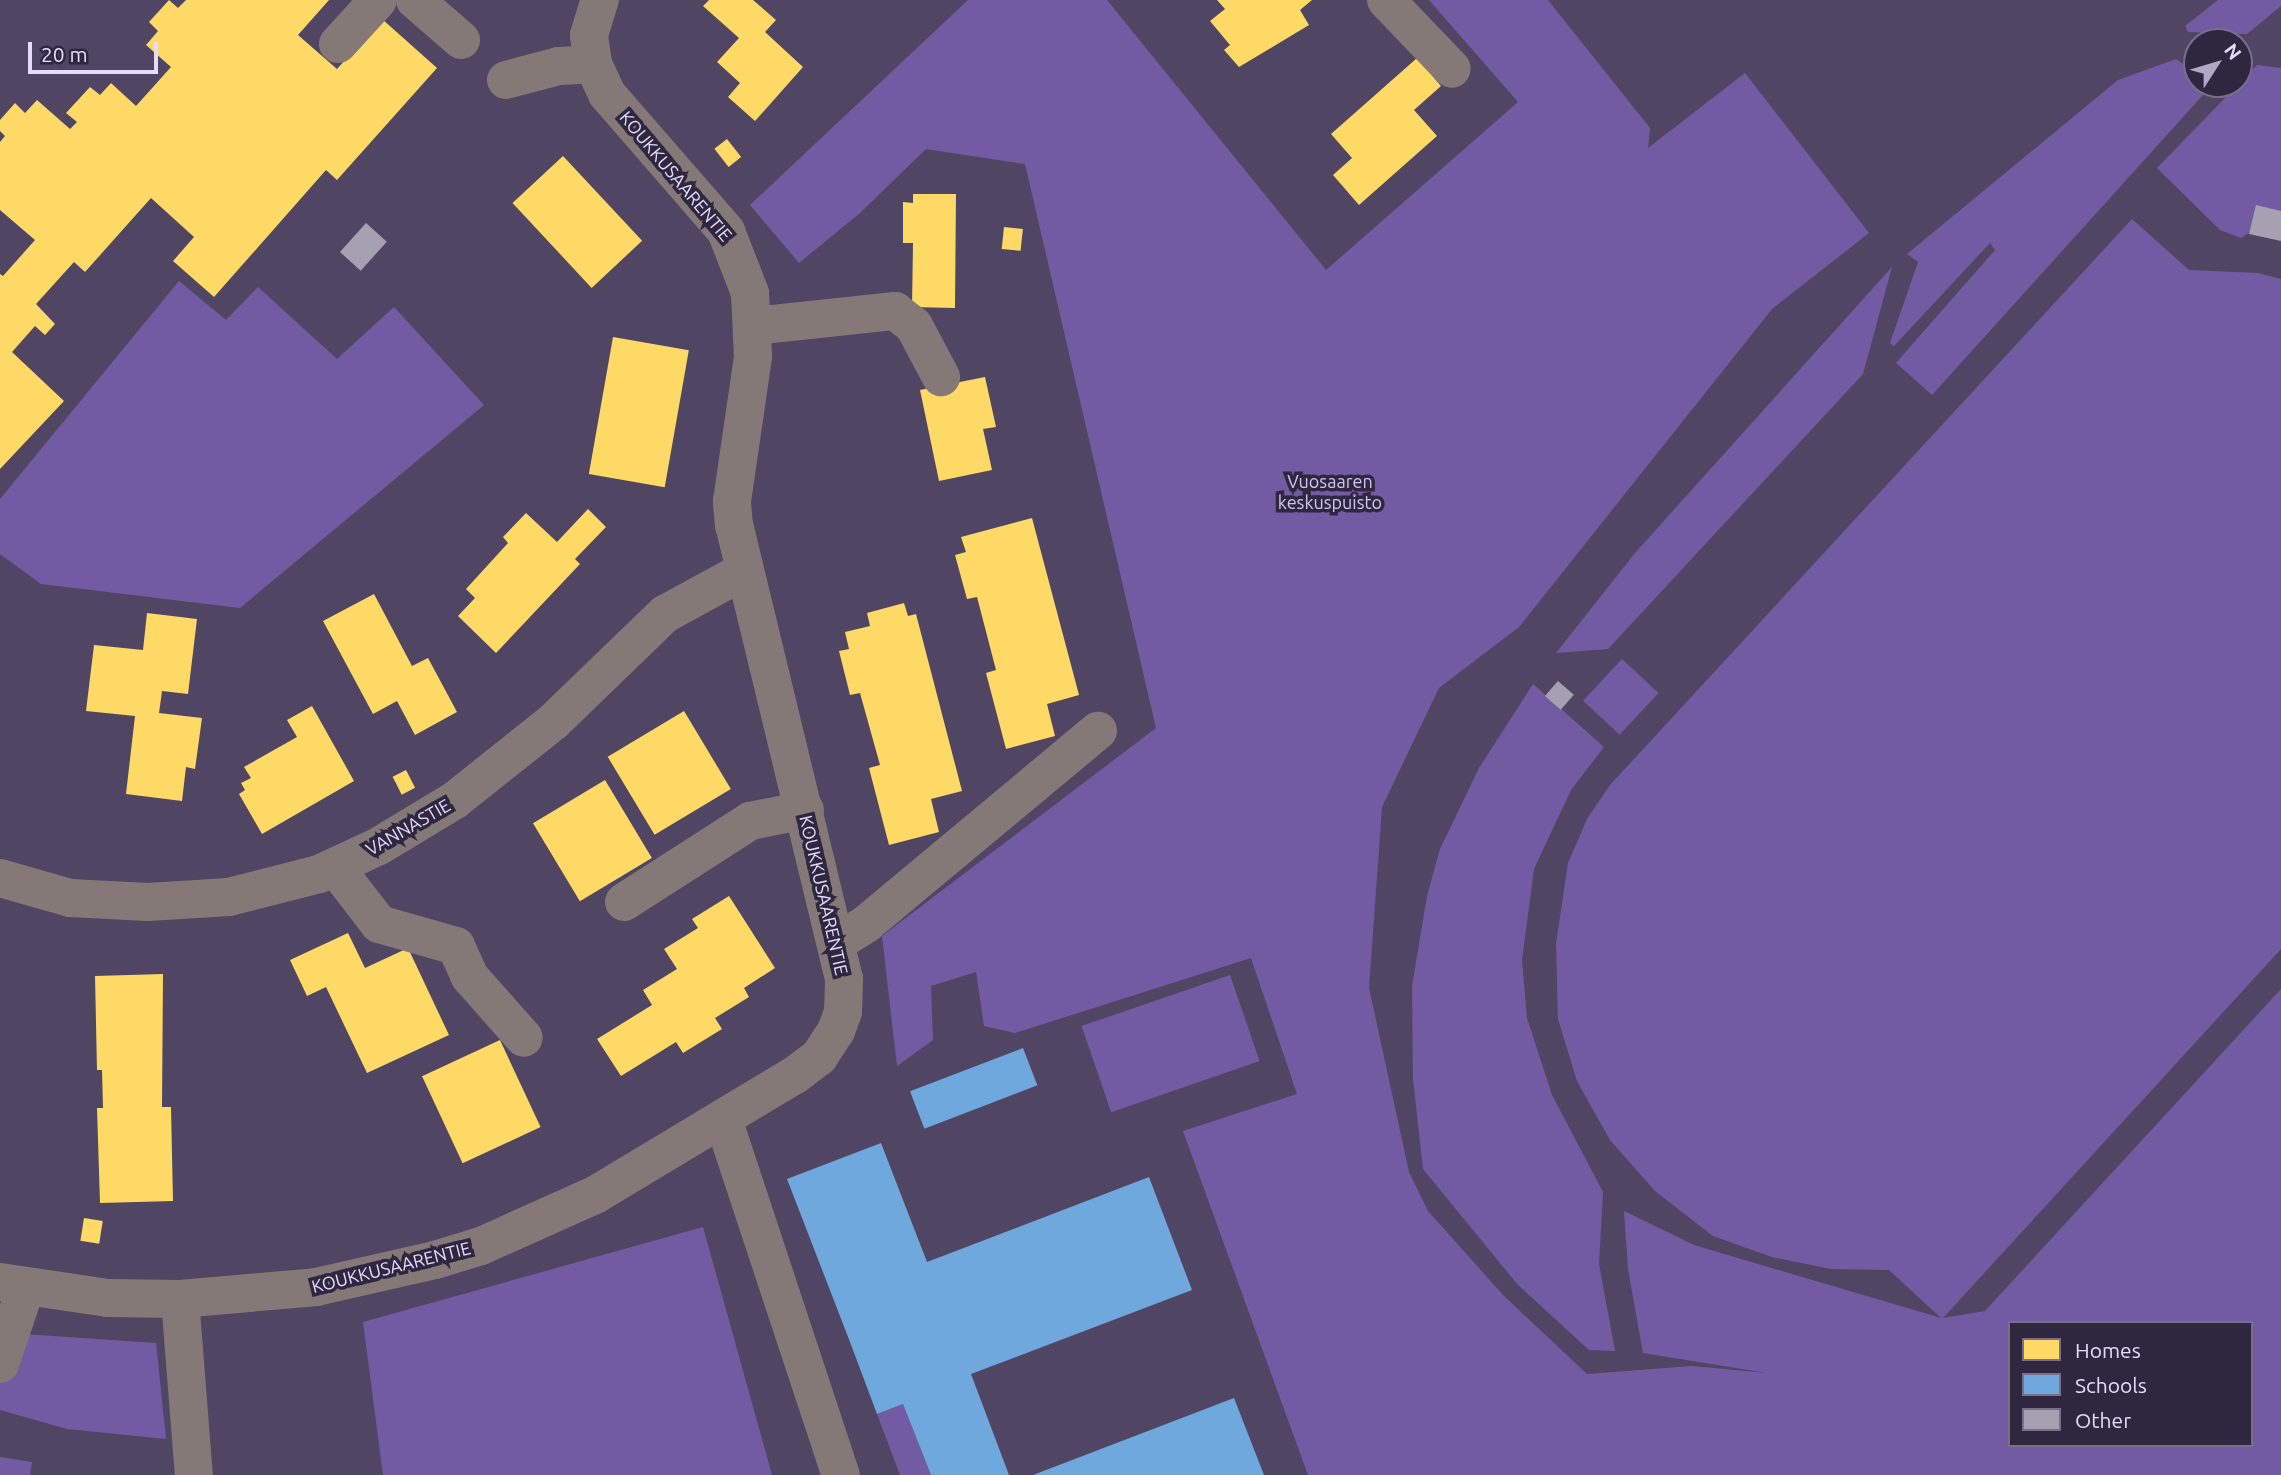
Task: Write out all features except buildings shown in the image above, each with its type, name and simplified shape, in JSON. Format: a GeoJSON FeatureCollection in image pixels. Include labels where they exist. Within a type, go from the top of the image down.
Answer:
{"type":"FeatureCollection","features":[{"type":"Feature","properties":{"kind":"street"},"geometry":{"type":"LineString","coordinates":[[338,44],[378,0]]}},
{"type":"Feature","properties":{"kind":"street"},"geometry":{"type":"LineString","coordinates":[[415,0],[461,40]]}},
{"type":"Feature","properties":{"kind":"street","name":"KOUKKUSAARENTIE"},"geometry":{"type":"LineString","coordinates":[[14,1296],[108,1298],[181,1316],[316,1287],[481,1246],[595,1195],[723,1119],[795,1075],[819,1056],[836,1031],[843,1012],[844,979],[805,810],[744,571],[732,501],[754,326],[744,270],[726,231],[607,94],[593,64],[589,35],[600,0]]}},
{"type":"Feature","properties":{"kind":"street"},"geometry":{"type":"LineString","coordinates":[[1386,0],[1452,69]]}},
{"type":"Feature","properties":{"kind":"street"},"geometry":{"type":"LineString","coordinates":[[506,80],[559,66],[593,64]]}},
{"type":"Feature","properties":{"kind":"street"},"geometry":{"type":"LineString","coordinates":[[754,326],[895,311],[914,326],[941,377]]}},
{"type":"Feature","properties":{"kind":"street","name":"VANNASTIE"},"geometry":{"type":"LineString","coordinates":[[0,878],[70,898],[148,902],[229,897],[284,886],[335,867],[379,846],[474,787],[553,722],[664,614],[744,571]]}},
{"type":"Feature","properties":{"kind":"street"},"geometry":{"type":"LineString","coordinates":[[836,943],[876,916],[1098,731]]}},
{"type":"Feature","properties":{"kind":"street"},"geometry":{"type":"LineString","coordinates":[[624,902],[750,821],[805,810]]}},
{"type":"Feature","properties":{"kind":"street"},"geometry":{"type":"LineString","coordinates":[[335,867],[379,924],[456,946],[470,978],[524,1038]]}},
{"type":"Feature","properties":{"kind":"street"},"geometry":{"type":"LineString","coordinates":[[723,1119],[841,1475]]}},
{"type":"Feature","properties":{"kind":"street"},"geometry":{"type":"LineString","coordinates":[[0,1364],[14,1296]]}},
{"type":"Feature","properties":{"kind":"street"},"geometry":{"type":"LineString","coordinates":[[181,1316],[194,1475]]}},
{"type":"Feature","properties":{"kind":"green space","name":"Vuosaaren keskuspuisto"},"geometry":{"type":"Polygon","coordinates":[[[968,0],[1107,0],[1326,270],[1518,102],[1429,0],[1548,0],[1650,128],[1648,148],[1745,73],[1869,233],[1772,309],[1519,627],[1439,688],[1382,807],[1369,988],[1409,1172],[1428,1211],[1504,1296],[1587,1374],[1692,1366],[1767,1373],[1643,1353],[1628,1269],[1624,1211],[1694,1245],[1941,1318],[1889,1270],[1831,1269],[1772,1257],[1713,1236],[1655,1191],[1610,1140],[1577,1081],[1558,1019],[1556,944],[1568,863],[1587,819],[1610,785],[2132,219],[2189,270],[2258,273],[2281,279],[2281,949],[1943,1318],[1985,1311],[2281,989],[2281,1475],[1308,1475],[1183,1131],[1297,1094],[1251,958],[1015,1033],[984,1026],[976,972],[931,986],[933,1040],[897,1066],[882,936],[1156,728],[1025,164],[926,149],[860,213],[799,263],[750,205],[968,0]]]}},
{"type":"Feature","properties":{"kind":"green space"},"geometry":{"type":"Polygon","coordinates":[[[2218,0],[2281,0],[2281,6],[2253,29],[2185,26],[2218,0]]]}},
{"type":"Feature","properties":{"kind":"green space"},"geometry":{"type":"Polygon","coordinates":[[[2176,59],[2183,64],[2183,98],[2200,98],[1932,395],[1896,363],[1995,250],[1990,243],[1894,346],[1890,343],[1918,262],[1907,254],[2118,80],[2176,59]]]}},
{"type":"Feature","properties":{"kind":"green space"},"geometry":{"type":"Polygon","coordinates":[[[2257,65],[2281,68],[2281,211],[2241,238],[2220,230],[2157,168],[2225,98],[2253,98],[2253,69],[2257,65]]]}},
{"type":"Feature","properties":{"kind":"green space"},"geometry":{"type":"Polygon","coordinates":[[[1892,267],[1863,374],[1608,649],[1556,653],[1635,553],[1892,267]]]}},
{"type":"Feature","properties":{"kind":"green space"},"geometry":{"type":"Polygon","coordinates":[[[179,281],[226,320],[258,287],[337,359],[394,307],[484,405],[240,608],[41,584],[0,554],[0,499],[179,281]]]}},
{"type":"Feature","properties":{"kind":"green space"},"geometry":{"type":"Polygon","coordinates":[[[1622,659],[1659,693],[1620,735],[1583,701],[1622,659]]]}},
{"type":"Feature","properties":{"kind":"green space"},"geometry":{"type":"Polygon","coordinates":[[[1533,684],[1604,747],[1571,790],[1534,869],[1522,960],[1527,1018],[1552,1095],[1603,1192],[1599,1264],[1615,1351],[1589,1350],[1518,1285],[1423,1169],[1413,1079],[1412,986],[1427,896],[1440,849],[1479,768],[1533,684]]]}},
{"type":"Feature","properties":{"kind":"green space"},"geometry":{"type":"Polygon","coordinates":[[[1230,975],[1260,1061],[1111,1112],[1082,1026],[1230,975]]]}},
{"type":"Feature","properties":{"kind":"green space"},"geometry":{"type":"Polygon","coordinates":[[[703,1227],[772,1475],[383,1475],[363,1322],[703,1227]]]}},
{"type":"Feature","properties":{"kind":"green space"},"geometry":{"type":"Polygon","coordinates":[[[23,1334],[156,1343],[166,1439],[67,1429],[0,1410],[0,1380],[23,1334]]]}},
{"type":"Feature","properties":{"kind":"green space"},"geometry":{"type":"Polygon","coordinates":[[[903,1404],[931,1475],[900,1475],[877,1414],[903,1404]]]}},
{"type":"Feature","properties":{"kind":"green space"},"geometry":{"type":"Polygon","coordinates":[[[0,1457],[32,1462],[30,1475],[0,1475],[0,1457]]]}}]}
